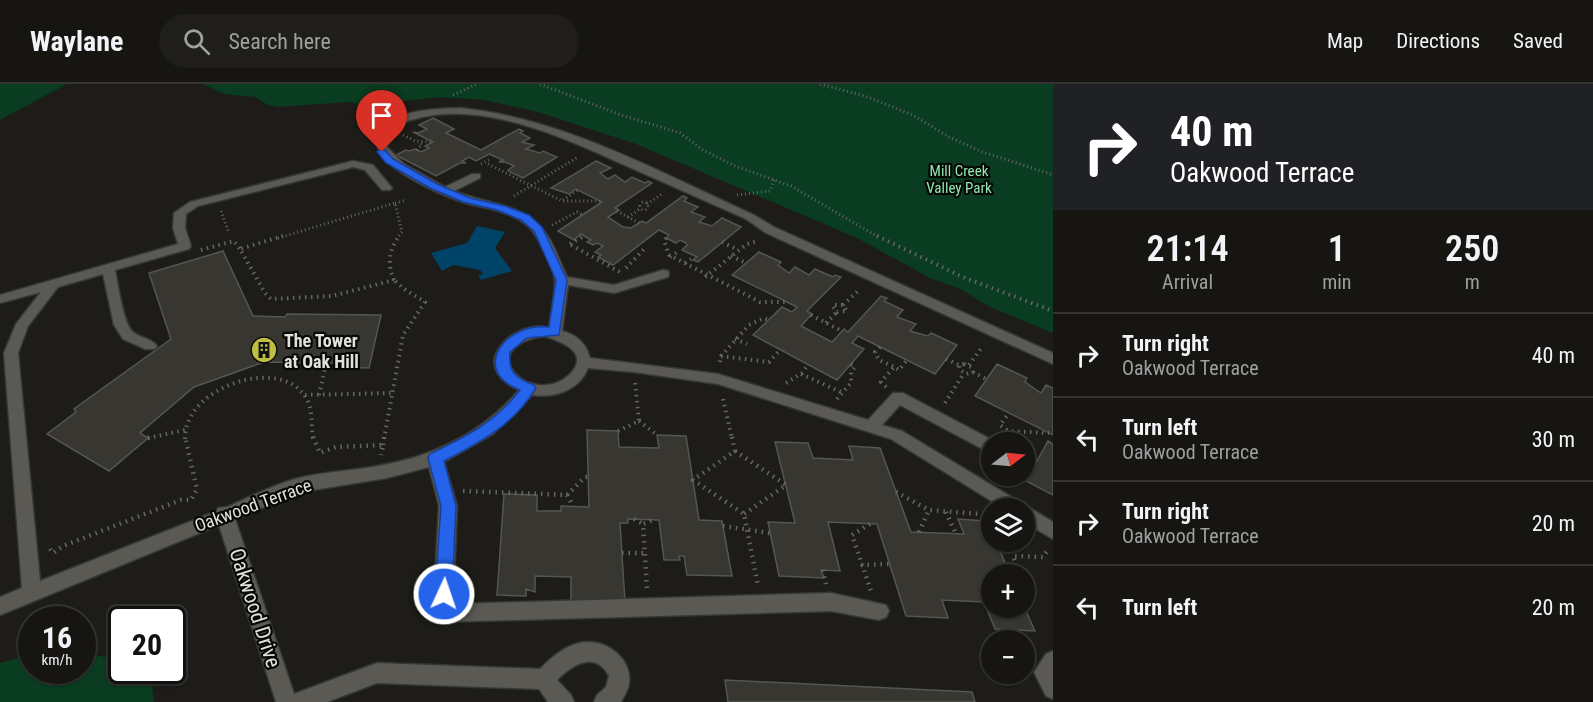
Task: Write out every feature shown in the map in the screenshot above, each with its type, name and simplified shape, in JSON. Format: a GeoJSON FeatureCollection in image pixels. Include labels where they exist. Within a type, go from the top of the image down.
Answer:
{"type":"FeatureCollection","features":[{"type":"Feature","properties":{"kind":"street"},"geometry":{"type":"LineString","coordinates":[[555,332],[562,280],[540,232],[525,218],[501,208],[466,200],[398,166],[386,156],[379,142],[389,127],[408,118],[425,114],[468,112],[542,128],[570,137],[750,217],[770,230],[1053,358]]}},
{"type":"Feature","properties":{"kind":"street"},"geometry":{"type":"LineString","coordinates":[[0,299],[185,246],[178,219],[180,213],[194,204],[353,164],[369,167],[386,188]]}},
{"type":"Feature","properties":{"kind":"street"},"geometry":{"type":"LineString","coordinates":[[446,191],[476,176]]}},
{"type":"Feature","properties":{"kind":"street"},"geometry":{"type":"LineString","coordinates":[[108,268],[121,325],[128,336],[150,346]]}},
{"type":"Feature","properties":{"kind":"street"},"geometry":{"type":"LineString","coordinates":[[562,280],[614,289],[663,274]]}},
{"type":"Feature","properties":{"kind":"street"},"geometry":{"type":"LineString","coordinates":[[33,592],[10,353],[21,323],[54,284]]}},
{"type":"Feature","properties":{"kind":"street"},"geometry":{"type":"LineString","coordinates":[[544,331],[555,332],[577,344],[584,363],[579,376],[566,386],[548,390],[519,385],[505,373],[502,365],[504,350],[516,338],[524,334],[544,331]]}},
{"type":"Feature","properties":{"kind":"street"},"geometry":{"type":"LineString","coordinates":[[584,363],[634,367],[718,379],[896,435],[1000,498]]}},
{"type":"Feature","properties":{"kind":"street","name":"Oakwood Terrace"},"geometry":{"type":"LineString","coordinates":[[0,606],[224,513],[298,485],[333,477],[397,470],[435,458],[470,441],[499,422],[515,407],[529,388]]}},
{"type":"Feature","properties":{"kind":"street"},"geometry":{"type":"LineString","coordinates":[[871,427],[898,397],[934,416],[981,435]]}},
{"type":"Feature","properties":{"kind":"street"},"geometry":{"type":"LineString","coordinates":[[435,458],[448,506],[443,613],[831,602],[879,611]]}},
{"type":"Feature","properties":{"kind":"street","name":"Oakwood Drive"},"geometry":{"type":"LineString","coordinates":[[224,513],[286,702]]}},
{"type":"Feature","properties":{"kind":"street"},"geometry":{"type":"LineString","coordinates":[[1035,520],[1053,531]]}},
{"type":"Feature","properties":{"kind":"street"},"geometry":{"type":"LineString","coordinates":[[299,702],[377,673],[544,679],[562,662],[579,652],[593,652],[607,656],[617,671],[618,685],[614,696],[604,702]]}},
{"type":"Feature","properties":{"kind":"street"},"geometry":{"type":"LineString","coordinates":[[1053,661],[1044,672],[1053,689]]}},
{"type":"Feature","properties":{"kind":"street"},"geometry":{"type":"LineString","coordinates":[[544,679],[556,696],[564,702]]}},
{"type":"Feature","properties":{"kind":"path"},"geometry":{"type":"LineString","coordinates":[[540,84],[621,115],[680,133],[703,150],[735,166],[791,186],[904,250],[965,278],[1053,312]]}},
{"type":"Feature","properties":{"kind":"path"},"geometry":{"type":"LineString","coordinates":[[820,84],[865,96],[913,115],[949,137],[980,151],[1053,175]]}},
{"type":"Feature","properties":{"kind":"path"},"geometry":{"type":"LineString","coordinates":[[389,127],[418,141],[433,142]]}},
{"type":"Feature","properties":{"kind":"path"},"geometry":{"type":"LineString","coordinates":[[417,150],[422,144],[418,141]]}},
{"type":"Feature","properties":{"kind":"path"},"geometry":{"type":"LineString","coordinates":[[514,196],[593,148]]}},
{"type":"Feature","properties":{"kind":"path"},"geometry":{"type":"LineString","coordinates":[[485,162],[562,201],[601,201]]}},
{"type":"Feature","properties":{"kind":"path"},"geometry":{"type":"LineString","coordinates":[[721,205],[742,193],[770,191],[774,179]]}},
{"type":"Feature","properties":{"kind":"path"},"geometry":{"type":"LineString","coordinates":[[562,201],[578,190]]}},
{"type":"Feature","properties":{"kind":"path"},"geometry":{"type":"LineString","coordinates":[[550,194],[557,191]]}},
{"type":"Feature","properties":{"kind":"path"},"geometry":{"type":"LineString","coordinates":[[394,280],[332,296],[271,298],[265,293],[240,249],[406,200]]}},
{"type":"Feature","properties":{"kind":"path"},"geometry":{"type":"LineString","coordinates":[[628,217],[641,208],[640,204],[647,204],[653,200]]}},
{"type":"Feature","properties":{"kind":"path"},"geometry":{"type":"LineString","coordinates":[[380,472],[382,445],[403,335],[425,302],[394,280],[389,255],[392,245],[402,232],[395,203]]}},
{"type":"Feature","properties":{"kind":"path"},"geometry":{"type":"LineString","coordinates":[[617,211],[639,223]]}},
{"type":"Feature","properties":{"kind":"path"},"geometry":{"type":"LineString","coordinates":[[540,232],[548,230],[561,219],[577,212],[583,215]]}},
{"type":"Feature","properties":{"kind":"path"},"geometry":{"type":"LineString","coordinates":[[666,238],[664,241],[669,255],[707,276],[760,302],[785,302]]}},
{"type":"Feature","properties":{"kind":"path"},"geometry":{"type":"LineString","coordinates":[[722,242],[738,250]]}},
{"type":"Feature","properties":{"kind":"path"},"geometry":{"type":"LineString","coordinates":[[707,276],[747,244]]}},
{"type":"Feature","properties":{"kind":"path"},"geometry":{"type":"LineString","coordinates":[[571,245],[620,272]]}},
{"type":"Feature","properties":{"kind":"path"},"geometry":{"type":"LineString","coordinates":[[598,286],[634,261],[645,248]]}},
{"type":"Feature","properties":{"kind":"path"},"geometry":{"type":"LineString","coordinates":[[731,256],[746,263]]}},
{"type":"Feature","properties":{"kind":"path"},"geometry":{"type":"LineString","coordinates":[[685,263],[691,259]]}},
{"type":"Feature","properties":{"kind":"path"},"geometry":{"type":"LineString","coordinates":[[837,312],[834,306],[843,306],[858,291]]}},
{"type":"Feature","properties":{"kind":"path"},"geometry":{"type":"LineString","coordinates":[[826,323],[837,312],[846,312],[843,306]]}},
{"type":"Feature","properties":{"kind":"path"},"geometry":{"type":"LineString","coordinates":[[811,315],[842,331]]}},
{"type":"Feature","properties":{"kind":"path"},"geometry":{"type":"LineString","coordinates":[[744,514],[786,485],[735,451],[718,379],[721,356],[735,339],[749,325],[764,318],[768,320]]}},
{"type":"Feature","properties":{"kind":"path"},"geometry":{"type":"LineString","coordinates":[[735,339],[747,344]]}},
{"type":"Feature","properties":{"kind":"path"},"geometry":{"type":"LineString","coordinates":[[969,366],[983,345]]}},
{"type":"Feature","properties":{"kind":"path"},"geometry":{"type":"LineString","coordinates":[[880,347],[875,352],[879,360],[894,368],[899,370],[907,360]]}},
{"type":"Feature","properties":{"kind":"path"},"geometry":{"type":"LineString","coordinates":[[721,356],[769,362],[780,350]]}},
{"type":"Feature","properties":{"kind":"path"},"geometry":{"type":"LineString","coordinates":[[946,359],[959,365],[969,366]]}},
{"type":"Feature","properties":{"kind":"path"},"geometry":{"type":"LineString","coordinates":[[319,395],[326,363]]}},
{"type":"Feature","properties":{"kind":"path"},"geometry":{"type":"LineString","coordinates":[[836,399],[851,383],[851,372],[855,367],[850,364]]}},
{"type":"Feature","properties":{"kind":"path"},"geometry":{"type":"LineString","coordinates":[[772,396],[808,365]]}},
{"type":"Feature","properties":{"kind":"path"},"geometry":{"type":"LineString","coordinates":[[959,365],[960,370],[964,373]]}},
{"type":"Feature","properties":{"kind":"path"},"geometry":{"type":"LineString","coordinates":[[969,366],[973,372],[986,379]]}},
{"type":"Feature","properties":{"kind":"path"},"geometry":{"type":"LineString","coordinates":[[634,367],[639,421],[657,435]]}},
{"type":"Feature","properties":{"kind":"path"},"geometry":{"type":"LineString","coordinates":[[894,368],[881,382],[898,397]]}},
{"type":"Feature","properties":{"kind":"path"},"geometry":{"type":"LineString","coordinates":[[934,416],[964,373],[973,372]]}},
{"type":"Feature","properties":{"kind":"path"},"geometry":{"type":"LineString","coordinates":[[801,373],[841,392]]}},
{"type":"Feature","properties":{"kind":"path"},"geometry":{"type":"LineString","coordinates":[[48,546],[53,553],[63,546],[181,500],[191,500],[198,489],[185,430],[195,408],[213,392],[248,378],[272,378],[290,382],[305,395],[313,444],[320,453],[336,447],[382,445]]}},
{"type":"Feature","properties":{"kind":"path"},"geometry":{"type":"LineString","coordinates":[[305,395],[392,393]]}},
{"type":"Feature","properties":{"kind":"path"},"geometry":{"type":"LineString","coordinates":[[1009,413],[1000,425],[1008,429],[1006,431],[1049,433]]}},
{"type":"Feature","properties":{"kind":"path"},"geometry":{"type":"LineString","coordinates":[[618,431],[639,421]]}},
{"type":"Feature","properties":{"kind":"path"},"geometry":{"type":"LineString","coordinates":[[148,438],[185,430]]}},
{"type":"Feature","properties":{"kind":"path"},"geometry":{"type":"LineString","coordinates":[[735,451],[693,480],[744,514],[761,604]]}},
{"type":"Feature","properties":{"kind":"path"},"geometry":{"type":"LineString","coordinates":[[444,491],[567,495],[585,477],[588,477]]}},
{"type":"Feature","properties":{"kind":"path"},"geometry":{"type":"LineString","coordinates":[[896,492],[929,510],[981,515]]}},
{"type":"Feature","properties":{"kind":"path"},"geometry":{"type":"LineString","coordinates":[[567,495],[573,506]]}},
{"type":"Feature","properties":{"kind":"path"},"geometry":{"type":"LineString","coordinates":[[919,532],[929,510]]}},
{"type":"Feature","properties":{"kind":"path"},"geometry":{"type":"LineString","coordinates":[[945,512],[956,534]]}},
{"type":"Feature","properties":{"kind":"path"},"geometry":{"type":"LineString","coordinates":[[634,519],[643,524]]}},
{"type":"Feature","properties":{"kind":"path"},"geometry":{"type":"LineString","coordinates":[[643,524],[652,520]]}},
{"type":"Feature","properties":{"kind":"path"},"geometry":{"type":"LineString","coordinates":[[643,524],[648,607]]}},
{"type":"Feature","properties":{"kind":"path"},"geometry":{"type":"LineString","coordinates":[[870,524],[852,535],[879,611]]}},
{"type":"Feature","properties":{"kind":"path"},"geometry":{"type":"LineString","coordinates":[[723,526],[770,533]]}},
{"type":"Feature","properties":{"kind":"path"},"geometry":{"type":"LineString","coordinates":[[1016,564],[1013,556],[1042,557],[1053,542]]}},
{"type":"Feature","properties":{"kind":"path"},"geometry":{"type":"LineString","coordinates":[[622,553],[645,553]]}},
{"type":"Feature","properties":{"kind":"path"},"geometry":{"type":"LineString","coordinates":[[861,565],[890,564]]}},
{"type":"Feature","properties":{"kind":"green space"},"geometry":{"type":"Polygon","coordinates":[[[0,84],[67,84],[0,120],[0,84]]]}},
{"type":"Feature","properties":{"kind":"green space","name":"Mill Creek Valley Park"},"geometry":{"type":"Polygon","coordinates":[[[203,84],[1053,84],[1053,333],[990,307],[960,289],[930,278],[857,238],[636,144],[538,112],[484,100],[441,97],[366,105],[348,102],[279,107],[268,105],[255,97],[224,94],[203,84]]]}},
{"type":"Feature","properties":{"kind":"green space"},"geometry":{"type":"Polygon","coordinates":[[[96,655],[108,658],[108,684],[152,684],[154,702],[0,702],[0,663],[18,658],[18,684],[96,684],[96,655]]]}},
{"type":"Feature","properties":{"kind":"water"},"geometry":{"type":"Polygon","coordinates":[[[477,226],[505,232],[495,248],[512,271],[481,280],[478,276],[483,274],[480,270],[453,265],[442,271],[431,253],[467,243],[477,226]]]}},
{"type":"Feature","properties":{"kind":"building"},"geometry":{"type":"Polygon","coordinates":[[[433,118],[454,129],[446,133],[481,150],[519,129],[523,131],[520,133],[530,138],[522,142],[534,145],[526,149],[540,153],[543,151],[557,157],[523,178],[508,170],[514,166],[499,162],[503,160],[489,154],[476,161],[469,157],[462,161],[466,163],[460,163],[436,176],[396,155],[406,150],[415,149],[421,152],[429,148],[425,146],[433,142],[413,132],[418,133],[427,129],[419,125],[433,118]]]}},
{"type":"Feature","properties":{"kind":"building"},"geometry":{"type":"Polygon","coordinates":[[[596,161],[611,168],[600,173],[608,179],[615,175],[625,182],[632,177],[645,183],[648,181],[652,183],[615,208],[619,210],[608,217],[623,227],[631,228],[642,221],[646,223],[683,196],[687,198],[684,201],[698,207],[691,212],[705,217],[699,222],[712,226],[722,218],[741,227],[698,262],[693,260],[697,257],[682,250],[687,245],[686,243],[680,240],[676,243],[666,238],[669,235],[659,230],[613,265],[598,257],[601,255],[595,252],[603,246],[587,242],[591,240],[581,234],[574,240],[558,231],[602,202],[576,189],[569,194],[551,188],[596,161]]]}},
{"type":"Feature","properties":{"kind":"building","name":"The Tower at Oak Hill"},"geometry":{"type":"Polygon","coordinates":[[[223,251],[253,316],[381,315],[369,368],[334,367],[335,363],[264,362],[194,387],[140,433],[148,438],[109,471],[47,434],[76,412],[74,409],[171,339],[149,273],[223,251]]]}},
{"type":"Feature","properties":{"kind":"building"},"geometry":{"type":"Polygon","coordinates":[[[759,252],[781,262],[778,265],[789,273],[795,267],[809,275],[815,269],[833,277],[835,275],[841,277],[807,311],[812,314],[801,326],[832,342],[844,329],[848,332],[881,296],[887,298],[884,301],[903,310],[897,317],[916,324],[910,331],[928,336],[931,333],[957,345],[935,374],[858,336],[852,343],[864,349],[837,380],[753,335],[782,307],[792,312],[797,307],[732,275],[759,252]]]}},
{"type":"Feature","properties":{"kind":"building"},"geometry":{"type":"Polygon","coordinates":[[[997,364],[1027,378],[1025,382],[1041,393],[1046,385],[1053,388],[1053,435],[975,396],[997,364]]]}},
{"type":"Feature","properties":{"kind":"building"},"geometry":{"type":"Polygon","coordinates":[[[587,430],[618,431],[619,447],[659,448],[657,435],[686,436],[699,520],[722,521],[732,576],[687,575],[684,556],[679,556],[680,560],[664,560],[659,520],[628,519],[628,523],[620,523],[625,602],[571,601],[571,577],[535,576],[535,592],[526,589],[526,596],[497,595],[504,494],[537,495],[537,511],[561,511],[561,506],[589,507],[587,430]]]}},
{"type":"Feature","properties":{"kind":"building"},"geometry":{"type":"Polygon","coordinates":[[[1048,441],[1053,444],[1053,495],[1035,486],[1035,465],[1048,441]]]}},
{"type":"Feature","properties":{"kind":"building"},"geometry":{"type":"Polygon","coordinates":[[[775,442],[808,443],[813,458],[853,460],[849,446],[880,448],[911,532],[964,534],[958,519],[981,521],[981,552],[1000,552],[1006,564],[981,564],[981,602],[942,600],[948,618],[906,616],[877,524],[828,522],[840,571],[821,570],[824,578],[779,576],[768,522],[795,523],[775,442]]]}},
{"type":"Feature","properties":{"kind":"building"},"geometry":{"type":"Polygon","coordinates":[[[991,618],[1029,618],[1035,630],[1015,630],[995,629],[991,618]]]}},
{"type":"Feature","properties":{"kind":"building"},"geometry":{"type":"Polygon","coordinates":[[[725,680],[972,692],[975,702],[728,702],[725,680]]]}},
{"type":"Feature","properties":{"kind":"place","name":"The Tower at Oak Hill"},"geometry":{"type":"Point","coordinates":[264,350]}},
{"type":"Feature","properties":{"kind":"route"},"geometry":{"type":"LineString","coordinates":[[382,152],[390,161],[434,186],[466,200],[501,208],[525,218],[538,230],[562,280],[555,332],[524,334],[509,344],[501,358],[505,373],[519,385],[529,388],[515,407],[499,422],[460,447],[435,458],[448,506],[444,594]]}}]}
